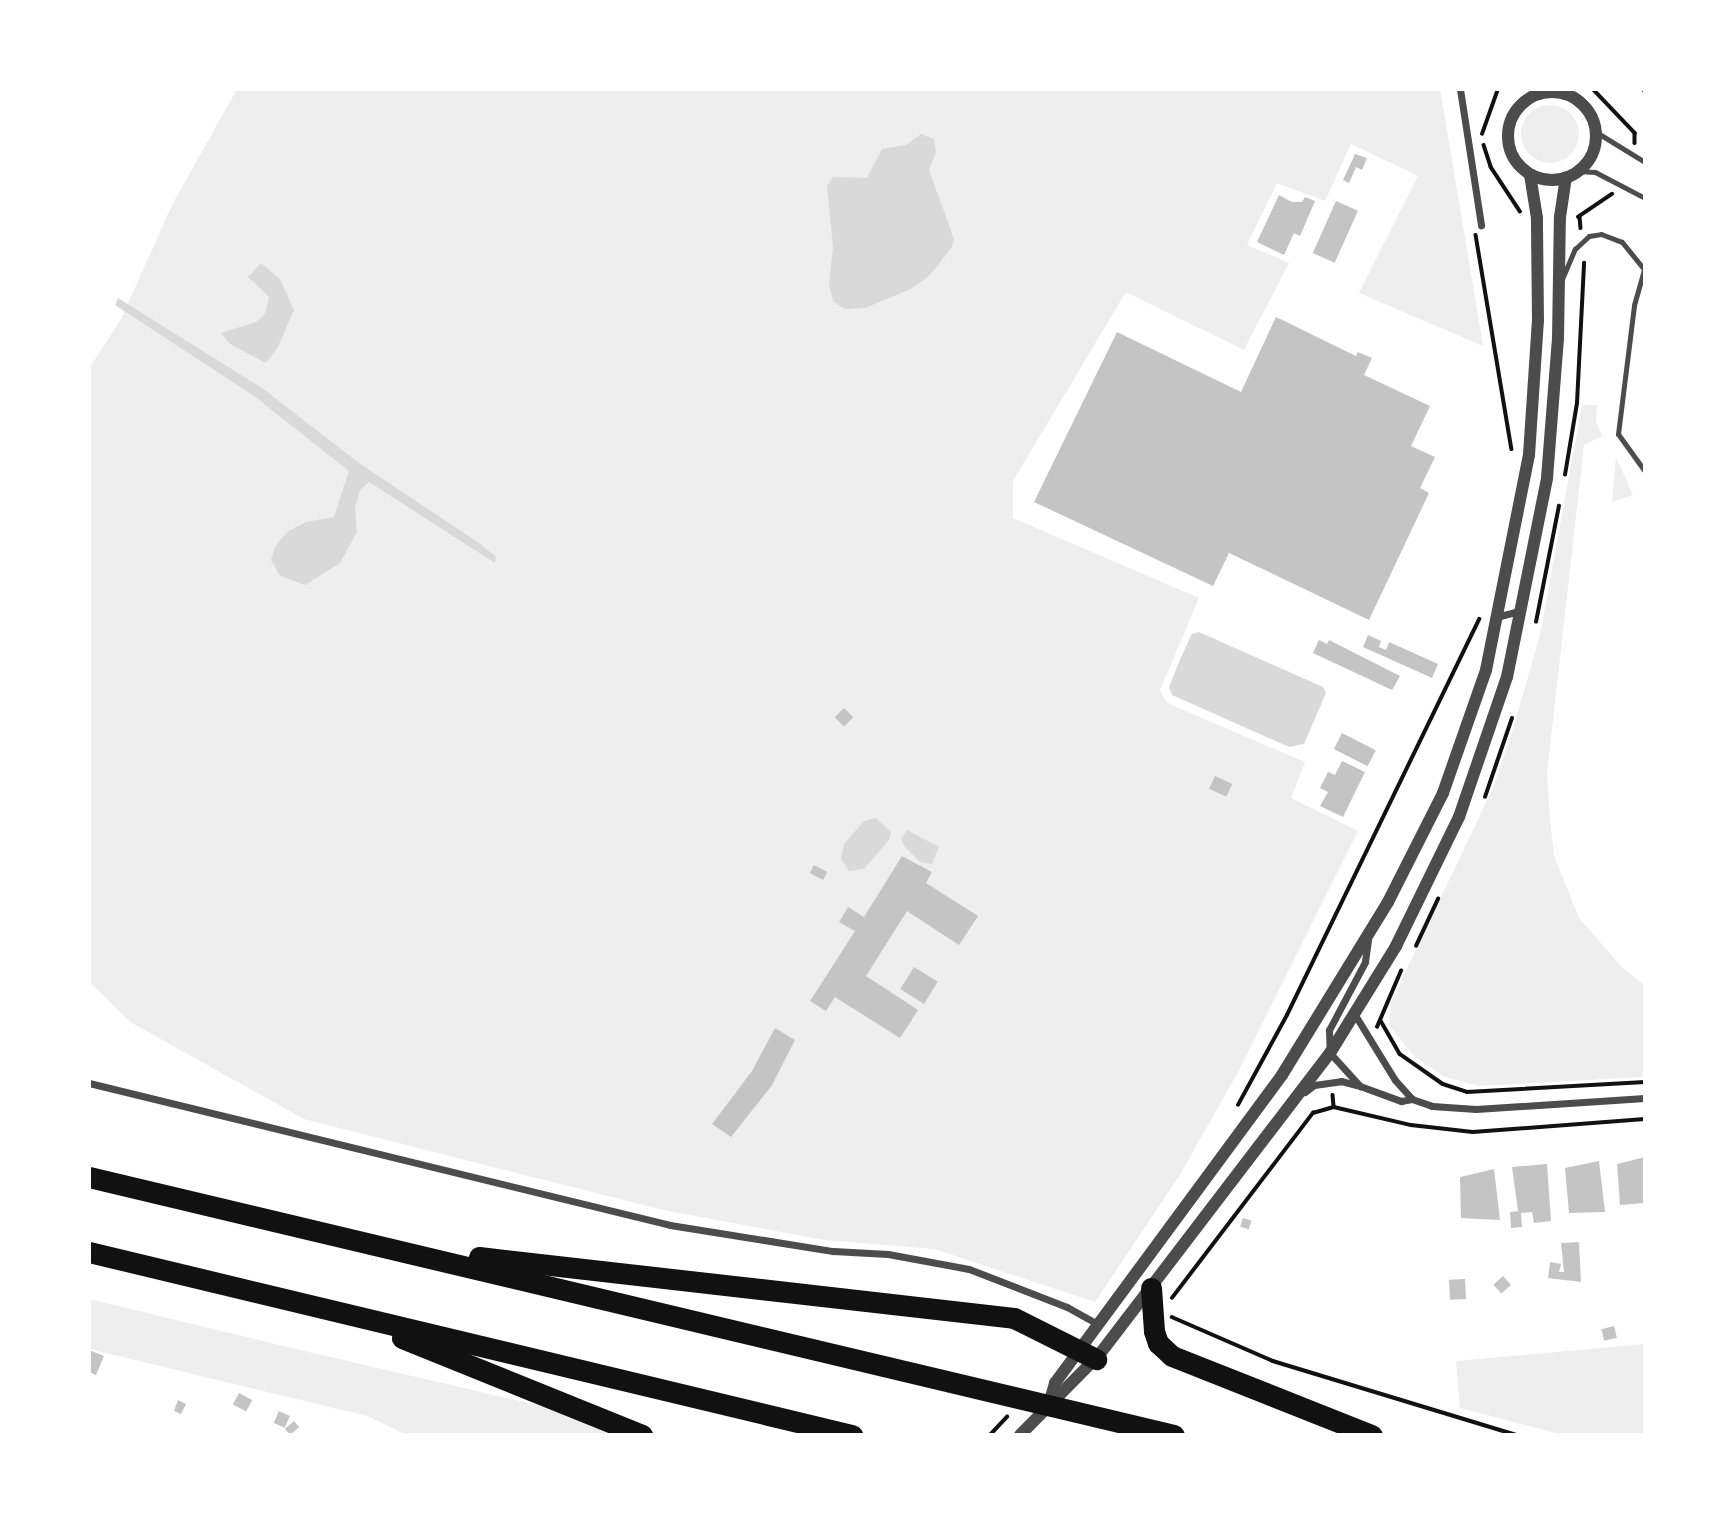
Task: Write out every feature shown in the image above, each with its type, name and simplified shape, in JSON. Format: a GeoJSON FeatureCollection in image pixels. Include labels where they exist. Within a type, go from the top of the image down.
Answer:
{"type":"FeatureCollection","features":[{"type":"Feature","properties":{"kind":"highway"},"geometry":{"type":"LineString","coordinates":[[89,1177],[1174,1435]]}},
{"type":"Feature","properties":{"kind":"highway"},"geometry":{"type":"LineString","coordinates":[[387,1247],[1014,1318],[1089,1354]]}},
{"type":"Feature","properties":{"kind":"highway"},"geometry":{"type":"LineString","coordinates":[[89,1252],[852,1435]]}},
{"type":"Feature","properties":{"kind":"highway"},"geometry":{"type":"LineString","coordinates":[[1151,1288],[1154,1331],[1158,1343],[1172,1356],[1372,1435]]}},
{"type":"Feature","properties":{"kind":"highway"},"geometry":{"type":"LineString","coordinates":[[346,1314],[642,1435]]}},
{"type":"Feature","properties":{"kind":"street"},"geometry":{"type":"LineString","coordinates":[[1460,89],[1481,225]]}},
{"type":"Feature","properties":{"kind":"street"},"geometry":{"type":"LineString","coordinates":[[1020,1435],[1049,1404],[1055,1384],[1089,1354],[1151,1288],[1330,1054],[1396,946],[1459,817],[1493,722],[1522,610],[1547,478],[1559,281],[1560,218],[1572,174],[1593,150],[1596,132],[1584,106],[1555,90],[1530,93],[1518,107],[1507,138],[1517,164],[1530,175],[1554,180],[1572,174]]}},
{"type":"Feature","properties":{"kind":"street"},"geometry":{"type":"LineString","coordinates":[[1089,1354],[1100,1325],[1256,1114],[1407,869],[1443,793],[1475,708],[1500,616],[1517,532],[1537,375],[1537,218],[1530,175]]}},
{"type":"Feature","properties":{"kind":"street"},"geometry":{"type":"LineString","coordinates":[[1500,616],[1522,610]]}},
{"type":"Feature","properties":{"kind":"street"},"geometry":{"type":"LineString","coordinates":[[1360,1086],[1330,1054],[1329,1030],[1365,962],[1369,932]]}},
{"type":"Feature","properties":{"kind":"street"},"geometry":{"type":"LineString","coordinates":[[1355,1015],[1382,1063],[1412,1099]]}},
{"type":"Feature","properties":{"kind":"street"},"geometry":{"type":"LineString","coordinates":[[1294,1102],[1314,1085],[1341,1081],[1401,1101],[1412,1099],[1454,1110],[1645,1098]]}},
{"type":"Feature","properties":{"kind":"street"},"geometry":{"type":"LineString","coordinates":[[89,1083],[670,1225],[834,1251],[888,1254],[969,1269],[1067,1307],[1100,1325]]}},
{"type":"Feature","properties":{"kind":"lane"},"geometry":{"type":"LineString","coordinates":[[1596,132],[1645,162]]}},
{"type":"Feature","properties":{"kind":"lane"},"geometry":{"type":"LineString","coordinates":[[1572,174],[1595,172],[1645,198]]}},
{"type":"Feature","properties":{"kind":"lane"},"geometry":{"type":"LineString","coordinates":[[1559,281],[1569,271],[1574,249],[1589,236],[1601,234],[1622,243],[1644,267],[1634,305],[1618,434],[1644,470]]}},
{"type":"Feature","properties":{"kind":"path"},"geometry":{"type":"LineString","coordinates":[[1482,139],[1483,123],[1498,89]]}},
{"type":"Feature","properties":{"kind":"path"},"geometry":{"type":"LineString","coordinates":[[1481,225],[1476,231],[1499,353],[1513,463]]}},
{"type":"Feature","properties":{"kind":"path"},"geometry":{"type":"LineString","coordinates":[[1239,1103],[1287,1016],[1481,615]]}},
{"type":"Feature","properties":{"kind":"path"},"geometry":{"type":"LineString","coordinates":[[1381,1021],[1400,1054],[1443,1084],[1467,1092],[1645,1082]]}},
{"type":"Feature","properties":{"kind":"path"},"geometry":{"type":"LineString","coordinates":[[1168,1302],[1313,1114],[1334,1107],[1411,1125],[1473,1132],[1645,1119]]}},
{"type":"Feature","properties":{"kind":"path"},"geometry":{"type":"LineString","coordinates":[[1161,1312],[1273,1361],[1517,1435]]}},
{"type":"Feature","properties":{"kind":"shaded area"},"geometry":{"type":"Polygon","coordinates":[[[237,89],[1440,89],[1483,346],[1359,293],[1418,176],[1351,144],[1325,201],[1277,183],[1247,245],[1289,263],[1244,350],[1126,292],[1013,481],[1013,518],[1199,598],[1160,690],[1167,703],[1305,762],[1291,798],[1358,831],[1238,1072],[1181,1173],[1095,1302],[934,1249],[824,1240],[663,1210],[304,1119],[132,1023],[89,982],[89,369],[121,319],[172,205],[237,89]]]}},
{"type":"Feature","properties":{"kind":"shaded area"},"geometry":{"type":"Polygon","coordinates":[[[1550,105],[1561,107],[1574,118],[1579,134],[1577,145],[1566,158],[1550,163],[1539,161],[1526,150],[1521,134],[1523,123],[1534,110],[1550,105]]]}},
{"type":"Feature","properties":{"kind":"shaded area"},"geometry":{"type":"Polygon","coordinates":[[[921,134],[934,139],[936,152],[929,170],[954,239],[952,247],[930,275],[911,289],[865,308],[845,309],[833,301],[829,284],[833,247],[827,186],[833,177],[867,178],[882,149],[906,145],[921,134]]]}},
{"type":"Feature","properties":{"kind":"shaded area"},"geometry":{"type":"Polygon","coordinates":[[[261,263],[280,279],[294,310],[278,347],[266,363],[230,344],[221,333],[256,322],[265,314],[269,297],[248,277],[261,263]]]}},
{"type":"Feature","properties":{"kind":"shaded area"},"geometry":{"type":"Polygon","coordinates":[[[118,298],[262,388],[359,463],[479,543],[496,557],[495,563],[369,482],[360,490],[355,508],[357,532],[340,563],[305,585],[280,576],[271,560],[275,547],[287,532],[306,522],[334,517],[349,471],[254,396],[115,305],[118,298]]]}},
{"type":"Feature","properties":{"kind":"shaded area"},"geometry":{"type":"Polygon","coordinates":[[[1582,405],[1597,405],[1596,422],[1602,436],[1584,445],[1547,773],[1550,820],[1554,856],[1579,918],[1621,966],[1645,986],[1645,1077],[1478,1086],[1443,1076],[1414,1056],[1389,1025],[1391,1002],[1494,786],[1513,729],[1540,635],[1582,405]]]}},
{"type":"Feature","properties":{"kind":"shaded area"},"geometry":{"type":"Polygon","coordinates":[[[1616,457],[1633,495],[1612,502],[1616,457]]]}},
{"type":"Feature","properties":{"kind":"shaded area"},"geometry":{"type":"Polygon","coordinates":[[[1199,632],[1323,687],[1326,693],[1304,744],[1289,747],[1172,695],[1169,687],[1181,657],[1192,634],[1199,632]]]}},
{"type":"Feature","properties":{"kind":"shaded area"},"geometry":{"type":"Polygon","coordinates":[[[876,818],[891,832],[889,840],[864,869],[849,871],[841,859],[844,844],[864,821],[876,818]]]}},
{"type":"Feature","properties":{"kind":"shaded area"},"geometry":{"type":"Polygon","coordinates":[[[907,830],[939,847],[932,864],[920,862],[905,847],[901,839],[907,830]]]}},
{"type":"Feature","properties":{"kind":"shaded area"},"geometry":{"type":"Polygon","coordinates":[[[89,1299],[666,1435],[407,1435],[367,1416],[89,1349],[89,1299]]]}},
{"type":"Feature","properties":{"kind":"shaded area"},"geometry":{"type":"Polygon","coordinates":[[[1645,1344],[1645,1435],[1563,1435],[1460,1408],[1456,1361],[1645,1344]]]}},
{"type":"Feature","properties":{"kind":"building"},"geometry":{"type":"Polygon","coordinates":[[[1355,154],[1367,158],[1362,170],[1356,167],[1349,183],[1343,180],[1355,154]]]}},
{"type":"Feature","properties":{"kind":"building"},"geometry":{"type":"Polygon","coordinates":[[[1279,195],[1292,202],[1302,202],[1305,197],[1315,201],[1300,236],[1294,233],[1284,255],[1257,242],[1279,195]]]}},
{"type":"Feature","properties":{"kind":"building"},"geometry":{"type":"Polygon","coordinates":[[[1336,201],[1358,211],[1335,263],[1313,253],[1336,201]]]}},
{"type":"Feature","properties":{"kind":"building"},"geometry":{"type":"Polygon","coordinates":[[[1276,317],[1356,356],[1358,352],[1372,358],[1364,375],[1430,406],[1411,446],[1435,457],[1420,488],[1429,493],[1369,620],[1229,553],[1213,586],[1034,502],[1117,332],[1241,392],[1276,317]]]}},
{"type":"Feature","properties":{"kind":"building"},"geometry":{"type":"Polygon","coordinates":[[[1368,635],[1381,641],[1379,647],[1386,650],[1389,642],[1438,664],[1432,678],[1363,647],[1368,635]]]}},
{"type":"Feature","properties":{"kind":"building"},"geometry":{"type":"Polygon","coordinates":[[[1319,640],[1327,644],[1329,640],[1400,676],[1392,690],[1313,653],[1319,640]]]}},
{"type":"Feature","properties":{"kind":"building"},"geometry":{"type":"Polygon","coordinates":[[[844,708],[853,717],[844,726],[835,717],[844,708]]]}},
{"type":"Feature","properties":{"kind":"building"},"geometry":{"type":"Polygon","coordinates":[[[1342,733],[1376,750],[1368,766],[1334,749],[1342,733]]]}},
{"type":"Feature","properties":{"kind":"building"},"geometry":{"type":"Polygon","coordinates":[[[1342,761],[1365,772],[1343,817],[1320,806],[1328,792],[1320,788],[1328,772],[1335,775],[1342,761]]]}},
{"type":"Feature","properties":{"kind":"building"},"geometry":{"type":"Polygon","coordinates":[[[1215,776],[1232,784],[1226,797],[1209,789],[1215,776]]]}},
{"type":"Feature","properties":{"kind":"building"},"geometry":{"type":"Polygon","coordinates":[[[902,856],[932,872],[926,883],[978,916],[959,945],[907,911],[866,976],[918,1010],[900,1038],[835,997],[826,1011],[810,1001],[855,931],[839,922],[848,907],[864,917],[902,856]]]}},
{"type":"Feature","properties":{"kind":"building"},"geometry":{"type":"Polygon","coordinates":[[[814,865],[827,872],[823,880],[810,873],[814,865]]]}},
{"type":"Feature","properties":{"kind":"building"},"geometry":{"type":"Polygon","coordinates":[[[914,967],[938,982],[924,1004],[900,989],[914,967]]]}},
{"type":"Feature","properties":{"kind":"building"},"geometry":{"type":"Polygon","coordinates":[[[775,1028],[795,1040],[772,1085],[731,1137],[712,1124],[752,1071],[775,1028]]]}},
{"type":"Feature","properties":{"kind":"building"},"geometry":{"type":"Polygon","coordinates":[[[1645,1157],[1645,1203],[1620,1205],[1617,1164],[1645,1157]]]}},
{"type":"Feature","properties":{"kind":"building"},"geometry":{"type":"Polygon","coordinates":[[[1599,1161],[1605,1212],[1569,1213],[1565,1168],[1599,1161]]]}},
{"type":"Feature","properties":{"kind":"building"},"geometry":{"type":"Polygon","coordinates":[[[1547,1164],[1551,1221],[1534,1223],[1532,1212],[1521,1213],[1522,1227],[1511,1228],[1510,1212],[1518,1211],[1512,1167],[1547,1164]]]}},
{"type":"Feature","properties":{"kind":"building"},"geometry":{"type":"Polygon","coordinates":[[[1494,1169],[1500,1220],[1461,1218],[1460,1177],[1494,1169]]]}},
{"type":"Feature","properties":{"kind":"building"},"geometry":{"type":"Polygon","coordinates":[[[1243,1218],[1252,1221],[1249,1229],[1240,1227],[1243,1218]]]}},
{"type":"Feature","properties":{"kind":"building"},"geometry":{"type":"Polygon","coordinates":[[[1579,1242],[1581,1282],[1548,1278],[1550,1262],[1561,1264],[1559,1272],[1564,1272],[1561,1243],[1579,1242]]]}},
{"type":"Feature","properties":{"kind":"building"},"geometry":{"type":"Polygon","coordinates":[[[1503,1276],[1511,1285],[1501,1294],[1493,1285],[1503,1276]]]}},
{"type":"Feature","properties":{"kind":"building"},"geometry":{"type":"Polygon","coordinates":[[[1465,1279],[1466,1299],[1450,1300],[1449,1280],[1465,1279]]]}},
{"type":"Feature","properties":{"kind":"building"},"geometry":{"type":"Polygon","coordinates":[[[1614,1326],[1617,1338],[1604,1341],[1601,1329],[1614,1326]]]}},
{"type":"Feature","properties":{"kind":"building"},"geometry":{"type":"Polygon","coordinates":[[[89,1350],[104,1356],[96,1375],[89,1372],[89,1350]]]}},
{"type":"Feature","properties":{"kind":"building"},"geometry":{"type":"Polygon","coordinates":[[[239,1393],[252,1400],[246,1412],[233,1404],[239,1393]]]}},
{"type":"Feature","properties":{"kind":"building"},"geometry":{"type":"Polygon","coordinates":[[[178,1400],[186,1404],[181,1414],[174,1411],[178,1400]]]}},
{"type":"Feature","properties":{"kind":"building"},"geometry":{"type":"Polygon","coordinates":[[[279,1411],[290,1416],[285,1428],[274,1423],[279,1411]]]}},
{"type":"Feature","properties":{"kind":"building"},"geometry":{"type":"Polygon","coordinates":[[[294,1421],[299,1427],[290,1435],[285,1429],[294,1421]]]}}]}
